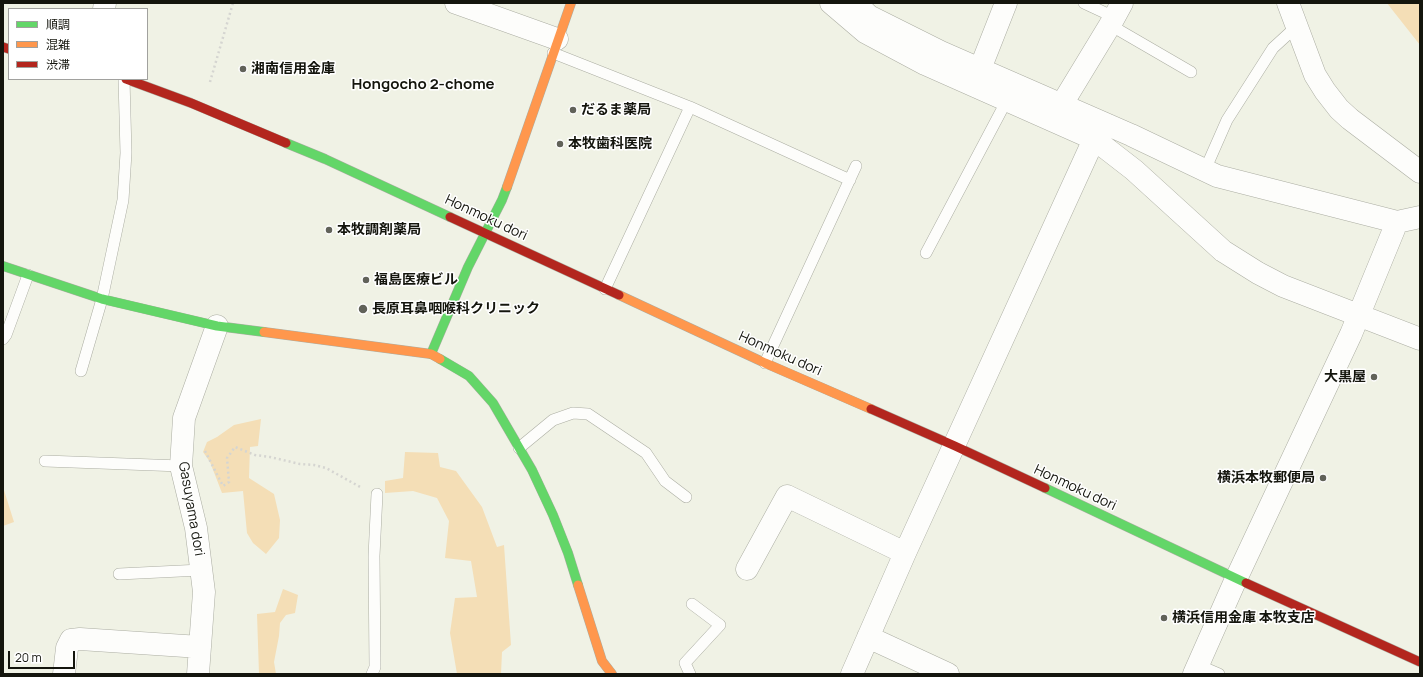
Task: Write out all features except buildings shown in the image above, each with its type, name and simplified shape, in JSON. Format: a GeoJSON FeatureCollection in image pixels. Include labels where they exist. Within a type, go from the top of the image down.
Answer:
{"type":"FeatureCollection","features":[{"type":"Feature","properties":{"kind":"street"},"geometry":{"type":"LineString","coordinates":[[456,3],[555,46]]}},
{"type":"Feature","properties":{"kind":"street"},"geometry":{"type":"LineString","coordinates":[[431,354],[468,267],[502,200],[571,3]]}},
{"type":"Feature","properties":{"kind":"street"},"geometry":{"type":"LineString","coordinates":[[831,3],[864,32],[925,64],[1007,100],[1098,131],[1131,135],[1217,176],[1397,222],[1420,217]]}},
{"type":"Feature","properties":{"kind":"street"},"geometry":{"type":"LineString","coordinates":[[855,3],[869,16],[941,52],[1062,104],[1098,131],[1134,170],[1223,252],[1258,273],[1283,286],[1420,339]]}},
{"type":"Feature","properties":{"kind":"street"},"geometry":{"type":"LineString","coordinates":[[980,69],[1006,3]]}},
{"type":"Feature","properties":{"kind":"street"},"geometry":{"type":"LineString","coordinates":[[1288,3],[1316,75],[1325,91],[1339,109],[1420,172]]}},
{"type":"Feature","properties":{"kind":"street"},"geometry":{"type":"LineString","coordinates":[[1062,104],[1115,15]]}},
{"type":"Feature","properties":{"kind":"street","name":"Honmoku dori"},"geometry":{"type":"LineString","coordinates":[[128,80],[191,103],[325,159],[765,363],[955,446],[1236,579],[1420,662]]}},
{"type":"Feature","properties":{"kind":"street"},"geometry":{"type":"LineString","coordinates":[[852,674],[905,552],[955,446],[1098,131]]}},
{"type":"Feature","properties":{"kind":"street"},"geometry":{"type":"LineString","coordinates":[[1196,669],[1358,316],[1397,222]]}},
{"type":"Feature","properties":{"kind":"street"},"geometry":{"type":"LineString","coordinates":[[3,266],[102,299],[217,326],[431,354],[469,376],[492,403],[532,470],[553,514],[568,552],[602,661],[612,674]]}},
{"type":"Feature","properties":{"kind":"street","name":"Gasuyama dori"},"geometry":{"type":"LineString","coordinates":[[198,674],[204,592],[196,528],[181,466],[184,418],[217,326]]}},
{"type":"Feature","properties":{"kind":"street"},"geometry":{"type":"LineString","coordinates":[[746,569],[787,496],[905,552]]}},
{"type":"Feature","properties":{"kind":"street"},"geometry":{"type":"LineString","coordinates":[[868,637],[948,674]]}},
{"type":"Feature","properties":{"kind":"street"},"geometry":{"type":"LineString","coordinates":[[64,674],[67,648],[72,640],[80,639],[200,648]]}},
{"type":"Feature","properties":{"kind":"lane"},"geometry":{"type":"LineString","coordinates":[[1084,3],[1115,15],[1191,72]]}},
{"type":"Feature","properties":{"kind":"lane"},"geometry":{"type":"LineString","coordinates":[[1205,170],[1227,120],[1273,48],[1297,26]]}},
{"type":"Feature","properties":{"kind":"lane"},"geometry":{"type":"LineString","coordinates":[[555,46],[850,180]]}},
{"type":"Feature","properties":{"kind":"lane"},"geometry":{"type":"LineString","coordinates":[[81,372],[102,299],[123,200],[126,153],[125,80]]}},
{"type":"Feature","properties":{"kind":"lane"},"geometry":{"type":"LineString","coordinates":[[926,253],[1007,100]]}},
{"type":"Feature","properties":{"kind":"lane"},"geometry":{"type":"LineString","coordinates":[[605,290],[690,107]]}},
{"type":"Feature","properties":{"kind":"lane"},"geometry":{"type":"LineString","coordinates":[[765,363],[856,166]]}},
{"type":"Feature","properties":{"kind":"lane"},"geometry":{"type":"LineString","coordinates":[[3,339],[6,335],[28,275]]}},
{"type":"Feature","properties":{"kind":"lane"},"geometry":{"type":"LineString","coordinates":[[519,448],[553,420],[573,413],[588,414],[646,453],[665,481],[686,497]]}},
{"type":"Feature","properties":{"kind":"lane"},"geometry":{"type":"LineString","coordinates":[[45,461],[181,466]]}},
{"type":"Feature","properties":{"kind":"lane"},"geometry":{"type":"LineString","coordinates":[[372,674],[375,667],[374,556],[377,494]]}},
{"type":"Feature","properties":{"kind":"lane"},"geometry":{"type":"LineString","coordinates":[[119,574],[201,570]]}},
{"type":"Feature","properties":{"kind":"lane"},"geometry":{"type":"LineString","coordinates":[[690,674],[685,663],[720,625],[692,604]]}},
{"type":"Feature","properties":{"kind":"lane"},"geometry":{"type":"LineString","coordinates":[[1196,669],[1218,674]]}},
{"type":"Feature","properties":{"kind":"path"},"geometry":{"type":"LineString","coordinates":[[210,82],[233,3]]}},
{"type":"Feature","properties":{"kind":"path"},"geometry":{"type":"LineString","coordinates":[[202,446],[223,486],[229,482],[227,458],[235,447],[255,455],[326,468],[353,484],[377,494]]}},
{"type":"Feature","properties":{"kind":"shaded area"},"geometry":{"type":"Polygon","coordinates":[[[1387,3],[1420,3],[1420,45],[1390,7],[1387,3]]]}},
{"type":"Feature","properties":{"kind":"shaded area"},"geometry":{"type":"Polygon","coordinates":[[[261,419],[258,446],[250,447],[249,478],[274,494],[280,520],[279,538],[266,554],[253,543],[247,533],[243,491],[222,493],[210,462],[203,452],[207,442],[234,425],[261,419]]]}},
{"type":"Feature","properties":{"kind":"shaded area"},"geometry":{"type":"Polygon","coordinates":[[[405,452],[438,453],[440,467],[456,471],[482,507],[497,547],[504,545],[511,645],[502,652],[501,674],[457,674],[450,633],[455,598],[477,597],[471,561],[445,558],[449,521],[437,498],[413,491],[385,493],[385,481],[403,478],[405,452]]]}},
{"type":"Feature","properties":{"kind":"shaded area"},"geometry":{"type":"Polygon","coordinates":[[[3,487],[14,522],[3,526],[3,487]]]}},
{"type":"Feature","properties":{"kind":"shaded area"},"geometry":{"type":"Polygon","coordinates":[[[283,589],[298,595],[295,613],[286,615],[280,623],[274,662],[276,674],[259,674],[257,614],[275,612],[283,589]]]}},
{"type":"Feature","properties":{"kind":"traffic: fast"},"geometry":{"type":"LineString","coordinates":[[286,143],[325,159],[450,217]]}},
{"type":"Feature","properties":{"kind":"traffic: fast"},"geometry":{"type":"LineString","coordinates":[[431,354],[468,267],[502,200],[507,187]]}},
{"type":"Feature","properties":{"kind":"traffic: fast"},"geometry":{"type":"LineString","coordinates":[[3,266],[102,299],[217,326],[264,332]]}},
{"type":"Feature","properties":{"kind":"traffic: fast"},"geometry":{"type":"LineString","coordinates":[[440,359],[469,376],[493,403],[532,470],[553,515],[568,553],[578,585]]}},
{"type":"Feature","properties":{"kind":"traffic: fast"},"geometry":{"type":"LineString","coordinates":[[1045,488],[1246,583]]}},
{"type":"Feature","properties":{"kind":"traffic: slow"},"geometry":{"type":"LineString","coordinates":[[507,187],[571,3]]}},
{"type":"Feature","properties":{"kind":"traffic: slow"},"geometry":{"type":"LineString","coordinates":[[619,295],[765,363],[871,409]]}},
{"type":"Feature","properties":{"kind":"traffic: slow"},"geometry":{"type":"LineString","coordinates":[[264,332],[431,354],[440,359]]}},
{"type":"Feature","properties":{"kind":"traffic: slow"},"geometry":{"type":"LineString","coordinates":[[578,585],[602,661],[612,674]]}},
{"type":"Feature","properties":{"kind":"traffic: jam"},"geometry":{"type":"LineString","coordinates":[[3,47],[8,49]]}},
{"type":"Feature","properties":{"kind":"traffic: jam"},"geometry":{"type":"LineString","coordinates":[[129,80],[191,103],[286,143]]}},
{"type":"Feature","properties":{"kind":"traffic: jam"},"geometry":{"type":"LineString","coordinates":[[450,217],[619,295]]}},
{"type":"Feature","properties":{"kind":"traffic: jam"},"geometry":{"type":"LineString","coordinates":[[871,409],[1045,488]]}},
{"type":"Feature","properties":{"kind":"traffic: jam"},"geometry":{"type":"LineString","coordinates":[[1246,583],[1420,662]]}},
{"type":"Feature","properties":{"kind":"place","name":"湘南信用金庫"},"geometry":{"type":"Point","coordinates":[243,69]}},
{"type":"Feature","properties":{"kind":"place","name":"だるま薬局"},"geometry":{"type":"Point","coordinates":[573,110]}},
{"type":"Feature","properties":{"kind":"place","name":"本牧歯科医院"},"geometry":{"type":"Point","coordinates":[560,144]}},
{"type":"Feature","properties":{"kind":"place","name":"本牧調剤薬局"},"geometry":{"type":"Point","coordinates":[329,230]}},
{"type":"Feature","properties":{"kind":"place","name":"福島医療ビル"},"geometry":{"type":"Point","coordinates":[366,280]}},
{"type":"Feature","properties":{"kind":"place","name":"長原耳鼻咽喉科クリニック"},"geometry":{"type":"Point","coordinates":[363,309]}},
{"type":"Feature","properties":{"kind":"place","name":"大黒屋"},"geometry":{"type":"Point","coordinates":[1374,377]}},
{"type":"Feature","properties":{"kind":"place","name":"横浜本牧郵便局"},"geometry":{"type":"Point","coordinates":[1323,478]}},
{"type":"Feature","properties":{"kind":"place","name":"横浜信用金庫 本牧支店"},"geometry":{"type":"Point","coordinates":[1164,618]}},
{"type":"Feature","properties":{"kind":"district","name":"Hongocho 2-chome"},"geometry":{"type":"Point","coordinates":[423,85]}}]}
